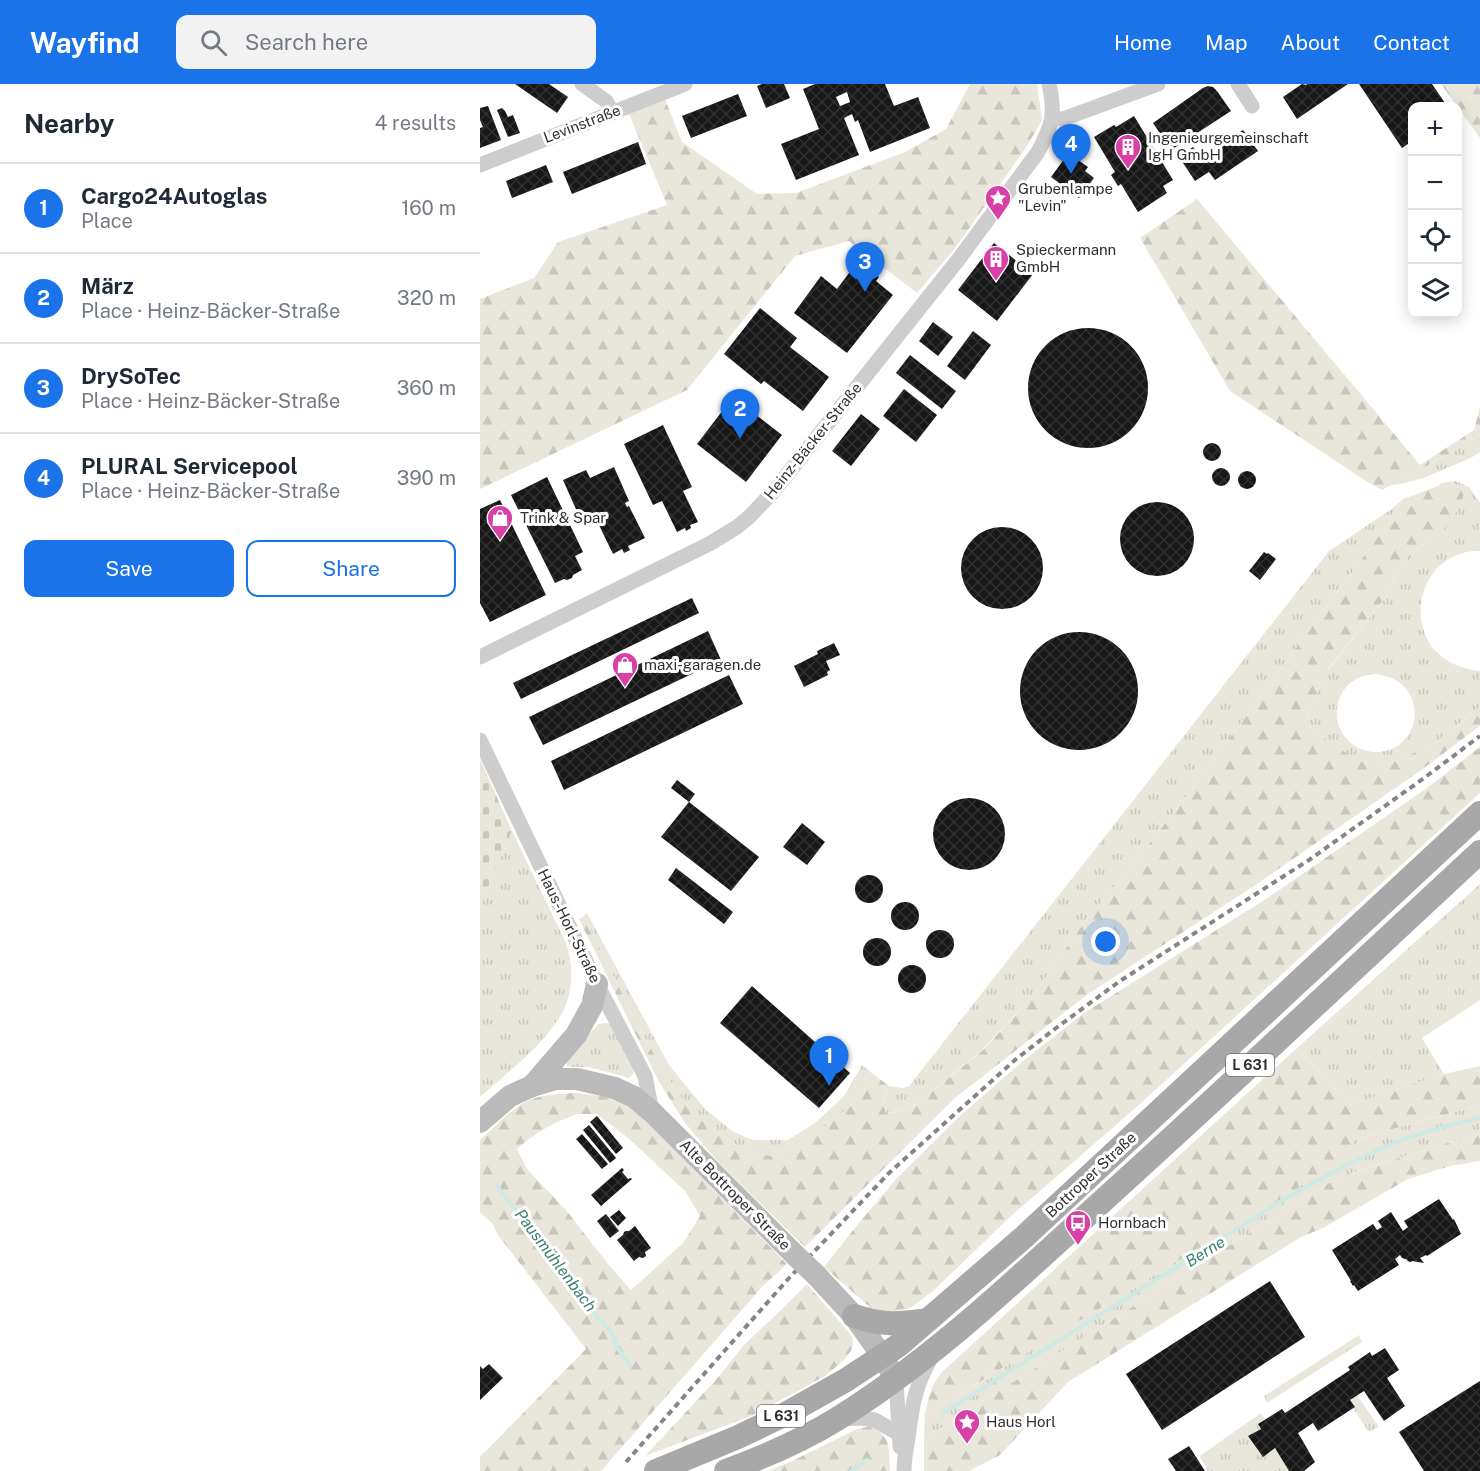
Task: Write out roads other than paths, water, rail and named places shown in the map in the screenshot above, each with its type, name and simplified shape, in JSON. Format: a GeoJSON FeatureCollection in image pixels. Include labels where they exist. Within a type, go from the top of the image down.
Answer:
{"type":"FeatureCollection","features":[{"type":"Feature","properties":{"kind":"main road","name":"Bottroper Straße"},"geometry":{"type":"LineString","coordinates":[[656,1471],[782,1416],[846,1380],[899,1345],[1024,1237],[1480,813]]}},
{"type":"Feature","properties":{"kind":"main road","name":"Bottroper Straße"},"geometry":{"type":"LineString","coordinates":[[726,1471],[776,1450],[835,1420],[896,1380],[935,1350],[1020,1277],[1480,852]]}},
{"type":"Feature","properties":{"kind":"main road"},"geometry":{"type":"LineString","coordinates":[[854,1316],[886,1324],[928,1320]]}},
{"type":"Feature","properties":{"kind":"street"},"geometry":{"type":"LineString","coordinates":[[582,84],[606,101],[612,112]]}},
{"type":"Feature","properties":{"kind":"street","name":"Levinstraße"},"geometry":{"type":"LineString","coordinates":[[480,165],[612,112],[655,90],[685,84]]}},
{"type":"Feature","properties":{"kind":"street","name":"Heinz-Bäcker-Straße"},"geometry":{"type":"LineString","coordinates":[[480,657],[689,555],[729,532],[749,517],[774,491],[958,260],[1038,152],[1048,133],[1052,118],[1052,96],[1049,84]]}},
{"type":"Feature","properties":{"kind":"street"},"geometry":{"type":"LineString","coordinates":[[1052,118],[1063,119],[1158,84]]}},
{"type":"Feature","properties":{"kind":"street"},"geometry":{"type":"LineString","coordinates":[[1238,84],[1252,106]]}},
{"type":"Feature","properties":{"kind":"street","name":"Haus-Horl-Straße"},"geometry":{"type":"LineString","coordinates":[[480,740],[597,984],[645,1076],[652,1112]]}},
{"type":"Feature","properties":{"kind":"street","name":"Alte Bottroper Straße"},"geometry":{"type":"LineString","coordinates":[[532,1086],[576,1035],[592,1006],[597,984]]}},
{"type":"Feature","properties":{"kind":"street","name":"Alte Bottroper Straße"},"geometry":{"type":"LineString","coordinates":[[480,1122],[510,1096],[556,1079],[577,1079],[596,1083],[634,1096],[816,1275],[854,1316],[896,1380]]}},
{"type":"Feature","properties":{"kind":"street"},"geometry":{"type":"LineString","coordinates":[[904,1469],[915,1391],[935,1350]]}},
{"type":"Feature","properties":{"kind":"street"},"geometry":{"type":"LineString","coordinates":[[896,1380],[900,1450],[904,1469]]}},
{"type":"Feature","properties":{"kind":"street","name":"L 631"},"geometry":{"type":"LineString","coordinates":[[835,1420],[861,1418],[874,1420],[899,1434]]}},
{"type":"Feature","properties":{"kind":"waterway","name":"Berne"},"geometry":{"type":"LineString","coordinates":[[943,1413],[1316,1181],[1398,1141],[1480,1118]]}},
{"type":"Feature","properties":{"kind":"waterway","name":"Pausmühlenbach"},"geometry":{"type":"LineString","coordinates":[[497,1186],[512,1206],[533,1224],[547,1251],[612,1333],[618,1349],[631,1366]]}},
{"type":"Feature","properties":{"kind":"waterway","name":"Berne"},"geometry":{"type":"LineString","coordinates":[[851,1471],[867,1460]]}},
{"type":"Feature","properties":{"kind":"railway"},"geometry":{"type":"LineString","coordinates":[[626,1462],[790,1277],[889,1173],[1015,1060],[1120,981],[1309,860],[1480,736]]}},
{"type":"Feature","properties":{"kind":"place","name":"Ingenieurgemeinschaft IgH GmbH"},"geometry":{"type":"Point","coordinates":[1128,170]}},
{"type":"Feature","properties":{"kind":"place","name":"PLURAL Servicepool"},"geometry":{"type":"Point","coordinates":[1071,174]}},
{"type":"Feature","properties":{"kind":"place","name":"Grubenlampe \"Levin\""},"geometry":{"type":"Point","coordinates":[998,221]}},
{"type":"Feature","properties":{"kind":"place","name":"Spieckermann GmbH"},"geometry":{"type":"Point","coordinates":[996,282]}},
{"type":"Feature","properties":{"kind":"place","name":"DrySoTec"},"geometry":{"type":"Point","coordinates":[865,292]}},
{"type":"Feature","properties":{"kind":"place","name":"März"},"geometry":{"type":"Point","coordinates":[740,439]}},
{"type":"Feature","properties":{"kind":"place","name":"Trink & Spar"},"geometry":{"type":"Point","coordinates":[500,541]}},
{"type":"Feature","properties":{"kind":"place","name":"maxi-garagen.de"},"geometry":{"type":"Point","coordinates":[625,688]}},
{"type":"Feature","properties":{"kind":"place","name":"Cargo24Autoglas"},"geometry":{"type":"Point","coordinates":[829,1086]}},
{"type":"Feature","properties":{"kind":"place","name":"Hornbach"},"geometry":{"type":"Point","coordinates":[1078,1246]}},
{"type":"Feature","properties":{"kind":"place","name":"Haus Horl"},"geometry":{"type":"Point","coordinates":[967,1445]}}]}
